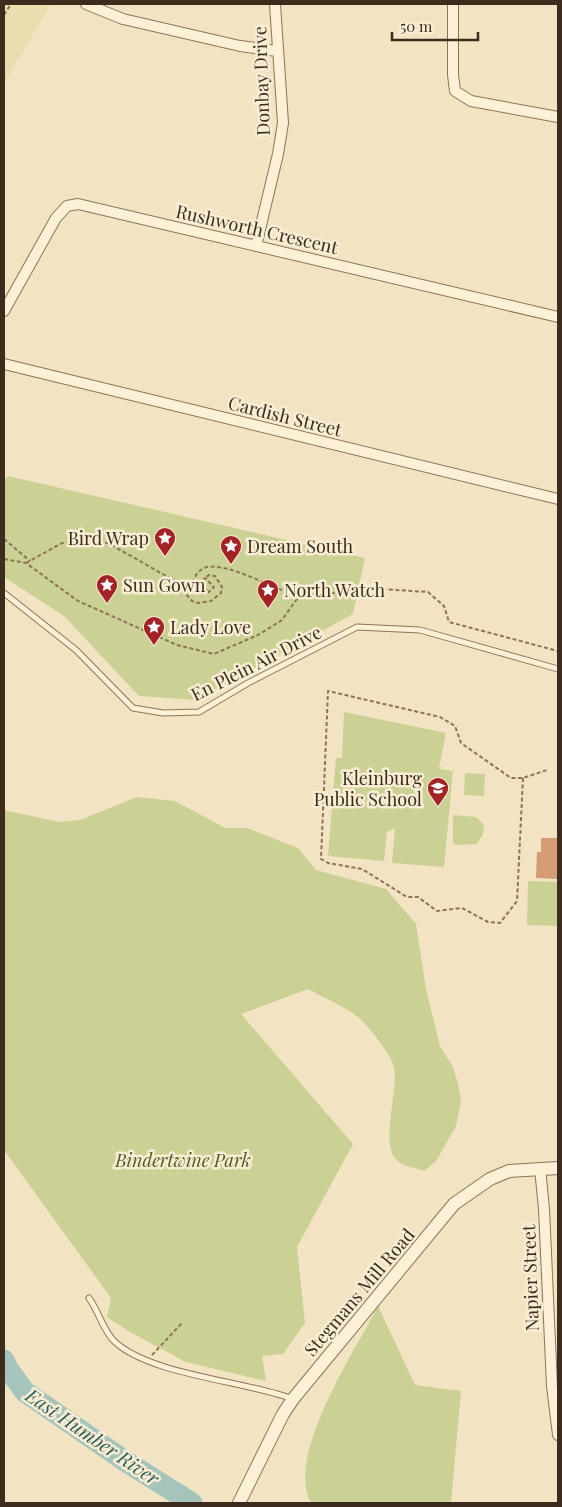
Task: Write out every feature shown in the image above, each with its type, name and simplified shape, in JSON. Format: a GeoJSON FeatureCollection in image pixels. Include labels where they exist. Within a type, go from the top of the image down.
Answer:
{"type":"FeatureCollection","features":[{"type":"Feature","properties":{"kind":"street"},"geometry":{"type":"LineString","coordinates":[[86,4],[123,19],[240,46],[277,50]]}},
{"type":"Feature","properties":{"kind":"street","name":"Donbay Drive"},"geometry":{"type":"LineString","coordinates":[[256,246],[278,154],[283,123],[275,4]]}},
{"type":"Feature","properties":{"kind":"street"},"geometry":{"type":"LineString","coordinates":[[453,4],[453,75],[455,91],[471,101],[558,117]]}},
{"type":"Feature","properties":{"kind":"street","name":"Rushworth Crescent"},"geometry":{"type":"LineString","coordinates":[[4,311],[56,218],[67,206],[78,204],[558,317]]}},
{"type":"Feature","properties":{"kind":"street","name":"Cardish Street"},"geometry":{"type":"LineString","coordinates":[[4,364],[558,498]]}},
{"type":"Feature","properties":{"kind":"street","name":"Napier Street"},"geometry":{"type":"LineString","coordinates":[[540,1168],[558,1435]]}},
{"type":"Feature","properties":{"kind":"street","name":"Stegmans Mill Road"},"geometry":{"type":"LineString","coordinates":[[242,1498],[283,1414],[293,1399],[454,1204],[490,1179],[509,1171],[558,1168]]}},
{"type":"Feature","properties":{"kind":"lane","name":"En Plein Air Drive"},"geometry":{"type":"LineString","coordinates":[[4,593],[76,650],[133,708],[163,713],[199,712],[248,683],[357,627],[420,630],[558,669]]}},
{"type":"Feature","properties":{"kind":"lane"},"geometry":{"type":"LineString","coordinates":[[89,1298],[114,1341],[126,1350],[147,1360],[214,1380],[293,1399]]}},
{"type":"Feature","properties":{"kind":"path"},"geometry":{"type":"LineString","coordinates":[[4,15],[11,4]]}},
{"type":"Feature","properties":{"kind":"path"},"geometry":{"type":"LineString","coordinates":[[4,539],[30,561]]}},
{"type":"Feature","properties":{"kind":"path"},"geometry":{"type":"LineString","coordinates":[[26,563],[62,543],[108,543],[175,581],[192,601],[198,603],[211,601],[220,593],[222,587],[215,576],[209,574],[199,584],[209,592]]}},
{"type":"Feature","properties":{"kind":"path"},"geometry":{"type":"LineString","coordinates":[[4,559],[26,563],[78,601],[178,646],[214,654],[258,635],[282,620],[299,596]]}},
{"type":"Feature","properties":{"kind":"path"},"geometry":{"type":"LineString","coordinates":[[205,578],[214,587],[209,592],[201,594],[196,592],[192,583],[200,570],[207,567],[234,572],[299,596],[381,589],[428,592],[444,606],[449,622],[558,651]]}},
{"type":"Feature","properties":{"kind":"path"},"geometry":{"type":"LineString","coordinates":[[523,778],[517,901],[500,923],[488,922],[462,908],[437,910],[418,897],[408,897],[362,869],[321,860],[328,691],[440,717],[455,726],[461,743],[511,778],[523,778],[547,770]]}},
{"type":"Feature","properties":{"kind":"path"},"geometry":{"type":"LineString","coordinates":[[147,1360],[182,1323]]}},
{"type":"Feature","properties":{"kind":"shaded area"},"geometry":{"type":"Polygon","coordinates":[[[4,4],[51,4],[4,84],[4,4]]]}},
{"type":"Feature","properties":{"kind":"green space"},"geometry":{"type":"Polygon","coordinates":[[[8,476],[365,558],[353,614],[196,700],[139,696],[64,616],[4,577],[4,481],[8,476]]]}},
{"type":"Feature","properties":{"kind":"green space"},"geometry":{"type":"Polygon","coordinates":[[[344,712],[446,733],[439,769],[453,771],[444,867],[392,863],[395,828],[387,832],[384,861],[328,856],[336,758],[342,758],[344,712]]]}},
{"type":"Feature","properties":{"kind":"green space"},"geometry":{"type":"Polygon","coordinates":[[[465,773],[485,774],[484,796],[464,795],[465,773]]]}},
{"type":"Feature","properties":{"kind":"green space","name":"Bindertwine Park"},"geometry":{"type":"Polygon","coordinates":[[[137,797],[175,801],[225,828],[247,828],[298,848],[316,870],[386,889],[416,924],[426,989],[440,1046],[452,1065],[458,1083],[461,1102],[456,1126],[436,1161],[424,1171],[408,1166],[399,1162],[393,1155],[390,1145],[395,1077],[394,1067],[379,1040],[358,1017],[308,989],[241,1014],[353,1144],[297,1247],[305,1323],[283,1354],[262,1356],[266,1381],[186,1362],[128,1331],[107,1317],[111,1298],[4,1150],[4,810],[59,822],[80,820],[137,797]]]}},
{"type":"Feature","properties":{"kind":"green space"},"geometry":{"type":"Polygon","coordinates":[[[453,815],[476,817],[484,825],[483,834],[477,844],[456,845],[453,843],[453,815]]]}},
{"type":"Feature","properties":{"kind":"green space"},"geometry":{"type":"Polygon","coordinates":[[[528,881],[558,882],[558,926],[527,925],[528,881]]]}},
{"type":"Feature","properties":{"kind":"green space"},"geometry":{"type":"Polygon","coordinates":[[[378,1306],[415,1385],[461,1391],[451,1503],[311,1503],[305,1483],[307,1459],[315,1432],[340,1376],[378,1306]]]}},
{"type":"Feature","properties":{"kind":"building"},"geometry":{"type":"Polygon","coordinates":[[[541,838],[558,838],[558,879],[536,878],[537,852],[541,852],[541,838]]]}},
{"type":"Feature","properties":{"kind":"waterway","name":"East Humber River"},"geometry":{"type":"LineString","coordinates":[[4,1360],[8,1369],[25,1392],[125,1461],[192,1503]]}},
{"type":"Feature","properties":{"kind":"place","name":"Bird Wrap"},"geometry":{"type":"Point","coordinates":[165,557]}},
{"type":"Feature","properties":{"kind":"place","name":"Dream South"},"geometry":{"type":"Point","coordinates":[231,565]}},
{"type":"Feature","properties":{"kind":"place","name":"Sun Gown"},"geometry":{"type":"Point","coordinates":[107,604]}},
{"type":"Feature","properties":{"kind":"place","name":"North Watch"},"geometry":{"type":"Point","coordinates":[268,609]}},
{"type":"Feature","properties":{"kind":"place","name":"Lady Love"},"geometry":{"type":"Point","coordinates":[154,646]}},
{"type":"Feature","properties":{"kind":"place","name":"Kleinburg Public School"},"geometry":{"type":"Point","coordinates":[438,807]}}]}
